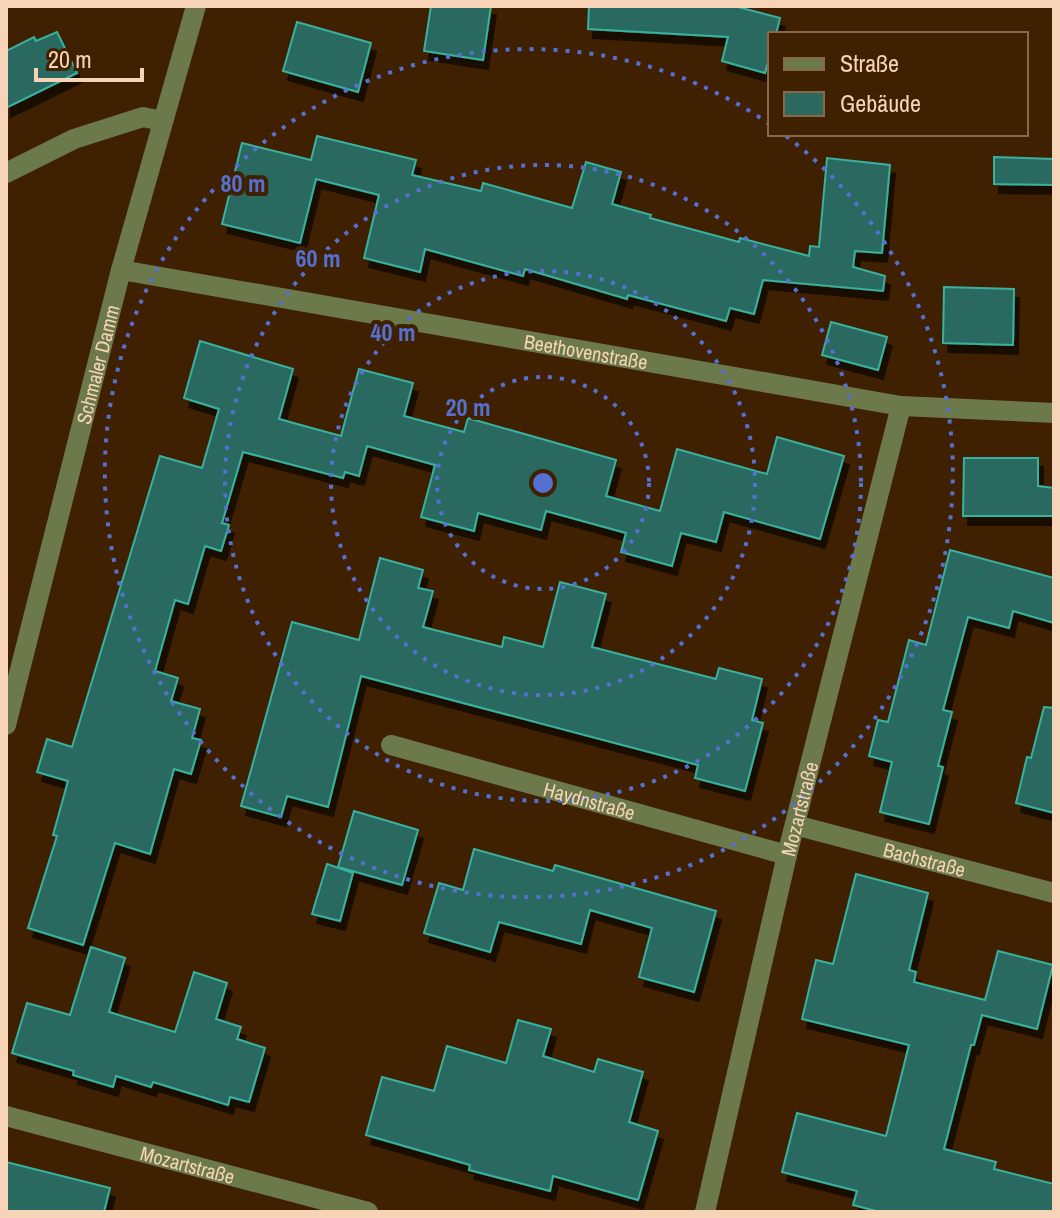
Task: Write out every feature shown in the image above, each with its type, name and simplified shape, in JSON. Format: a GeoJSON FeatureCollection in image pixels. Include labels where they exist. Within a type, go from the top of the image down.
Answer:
{"type":"FeatureCollection","features":[{"type":"Feature","properties":{"kind":"street","name":"Schmaler Damm"},"geometry":{"type":"LineString","coordinates":[[6,725],[121,270],[196,6]]}},
{"type":"Feature","properties":{"kind":"street"},"geometry":{"type":"LineString","coordinates":[[6,173],[74,139],[143,117],[162,121]]}},
{"type":"Feature","properties":{"kind":"street","name":"Beethovenstraße"},"geometry":{"type":"LineString","coordinates":[[121,270],[901,406],[1054,413]]}},
{"type":"Feature","properties":{"kind":"street","name":"Mozartstraße"},"geometry":{"type":"LineString","coordinates":[[705,1212],[787,855],[901,406]]}},
{"type":"Feature","properties":{"kind":"street","name":"Haydnstraße"},"geometry":{"type":"LineString","coordinates":[[391,745],[787,855]]}},
{"type":"Feature","properties":{"kind":"street","name":"Bachstraße"},"geometry":{"type":"LineString","coordinates":[[795,825],[1054,893]]}},
{"type":"Feature","properties":{"kind":"street","name":"Mozartstraße"},"geometry":{"type":"LineString","coordinates":[[6,1116],[368,1212]]}},
{"type":"Feature","properties":{"kind":"building"},"geometry":{"type":"Polygon","coordinates":[[[431,6],[491,6],[483,60],[424,51],[431,6]]]}},
{"type":"Feature","properties":{"kind":"building"},"geometry":{"type":"Polygon","coordinates":[[[589,6],[734,6],[780,18],[776,32],[768,32],[765,73],[722,61],[728,37],[588,29],[589,6]]]}},
{"type":"Feature","properties":{"kind":"building"},"geometry":{"type":"Polygon","coordinates":[[[297,22],[371,43],[358,92],[283,71],[297,22]]]}},
{"type":"Feature","properties":{"kind":"building"},"geometry":{"type":"Polygon","coordinates":[[[57,32],[77,73],[6,108],[6,51],[34,37],[36,41],[57,32]]]}},
{"type":"Feature","properties":{"kind":"building"},"geometry":{"type":"Polygon","coordinates":[[[317,136],[416,160],[412,175],[481,191],[483,183],[572,208],[586,162],[621,172],[612,204],[651,215],[650,218],[739,242],[740,238],[809,256],[810,246],[819,247],[827,158],[890,165],[882,253],[855,251],[853,267],[885,276],[883,291],[763,280],[754,314],[730,308],[726,321],[628,295],[627,299],[525,269],[523,276],[425,249],[420,272],[364,258],[379,195],[316,179],[300,243],[222,224],[242,143],[311,160],[317,136]]]}},
{"type":"Feature","properties":{"kind":"building"},"geometry":{"type":"Polygon","coordinates":[[[994,157],[1054,159],[1054,185],[994,184],[994,157]]]}},
{"type":"Feature","properties":{"kind":"building"},"geometry":{"type":"Polygon","coordinates":[[[944,287],[1014,289],[1013,345],[943,343],[944,287]]]}},
{"type":"Feature","properties":{"kind":"building"},"geometry":{"type":"Polygon","coordinates":[[[831,322],[887,337],[878,370],[822,355],[831,322]]]}},
{"type":"Feature","properties":{"kind":"building"},"geometry":{"type":"Polygon","coordinates":[[[200,341],[293,369],[279,419],[341,436],[359,369],[413,383],[404,416],[464,432],[468,418],[616,460],[606,496],[660,511],[677,449],[767,474],[777,437],[844,456],[820,539],[724,512],[716,542],[681,533],[672,566],[621,552],[626,533],[546,511],[541,530],[478,513],[474,531],[421,517],[435,465],[367,446],[359,476],[345,472],[343,478],[243,452],[222,523],[229,525],[221,551],[205,546],[188,604],[175,600],[155,671],[178,678],[171,701],[200,709],[192,738],[201,740],[191,774],[174,769],[150,854],[115,843],[83,945],[28,928],[57,836],[53,835],[68,781],[37,772],[47,739],[72,747],[160,456],[202,468],[219,409],[184,398],[200,341]]]}},
{"type":"Feature","properties":{"kind":"building"},"geometry":{"type":"Polygon","coordinates":[[[964,458],[1038,458],[1038,486],[1054,488],[1054,516],[963,516],[964,458]]]}},
{"type":"Feature","properties":{"kind":"building"},"geometry":{"type":"Polygon","coordinates":[[[950,550],[1054,578],[1054,623],[1013,611],[1009,628],[968,617],[943,710],[952,712],[938,766],[943,767],[929,824],[880,812],[892,762],[869,756],[878,720],[888,722],[909,640],[926,645],[950,550]]]}},
{"type":"Feature","properties":{"kind":"building"},"geometry":{"type":"Polygon","coordinates":[[[380,558],[423,570],[418,588],[433,591],[423,627],[502,647],[504,637],[543,647],[560,582],[606,594],[592,647],[716,679],[719,668],[762,679],[752,720],[763,723],[745,791],[695,778],[698,765],[361,676],[328,807],[287,796],[281,817],[241,806],[292,622],[359,640],[380,558]]]}},
{"type":"Feature","properties":{"kind":"building"},"geometry":{"type":"Polygon","coordinates":[[[1044,707],[1054,708],[1054,813],[1016,803],[1044,707]]]}},
{"type":"Feature","properties":{"kind":"building"},"geometry":{"type":"Polygon","coordinates":[[[354,811],[418,830],[402,885],[338,867],[354,811]]]}},
{"type":"Feature","properties":{"kind":"building"},"geometry":{"type":"Polygon","coordinates":[[[474,849],[553,871],[555,865],[716,911],[694,992],[639,977],[652,928],[590,910],[581,944],[499,922],[490,952],[424,933],[439,883],[463,890],[474,849]]]}},
{"type":"Feature","properties":{"kind":"building"},"geometry":{"type":"Polygon","coordinates":[[[327,864],[353,873],[340,921],[312,914],[327,864]]]}},
{"type":"Feature","properties":{"kind":"building"},"geometry":{"type":"Polygon","coordinates":[[[856,874],[928,893],[909,970],[916,972],[914,982],[985,1000],[998,951],[1053,965],[1037,1029],[982,1015],[944,1149],[996,1162],[994,1169],[1054,1184],[1054,1212],[880,1212],[853,1205],[857,1191],[782,1172],[797,1113],[886,1136],[909,1045],[802,1019],[816,960],[833,964],[856,874]]]}},
{"type":"Feature","properties":{"kind":"building"},"geometry":{"type":"Polygon","coordinates":[[[91,947],[125,958],[109,1012],[175,1032],[194,972],[227,983],[216,1019],[241,1027],[237,1039],[265,1048],[249,1102],[230,1097],[228,1105],[153,1082],[151,1087],[116,1076],[113,1087],[73,1075],[74,1071],[12,1053],[27,1003],[70,1015],[91,947]]]}},
{"type":"Feature","properties":{"kind":"building"},"geometry":{"type":"Polygon","coordinates":[[[518,1020],[551,1029],[543,1056],[594,1072],[598,1059],[643,1072],[629,1122],[658,1131],[638,1200],[553,1176],[550,1191],[469,1170],[470,1165],[366,1135],[382,1077],[434,1091],[447,1046],[506,1063],[518,1020]]]}},
{"type":"Feature","properties":{"kind":"building"},"geometry":{"type":"Polygon","coordinates":[[[6,1162],[110,1188],[104,1212],[6,1212],[6,1162]]]}}]}
